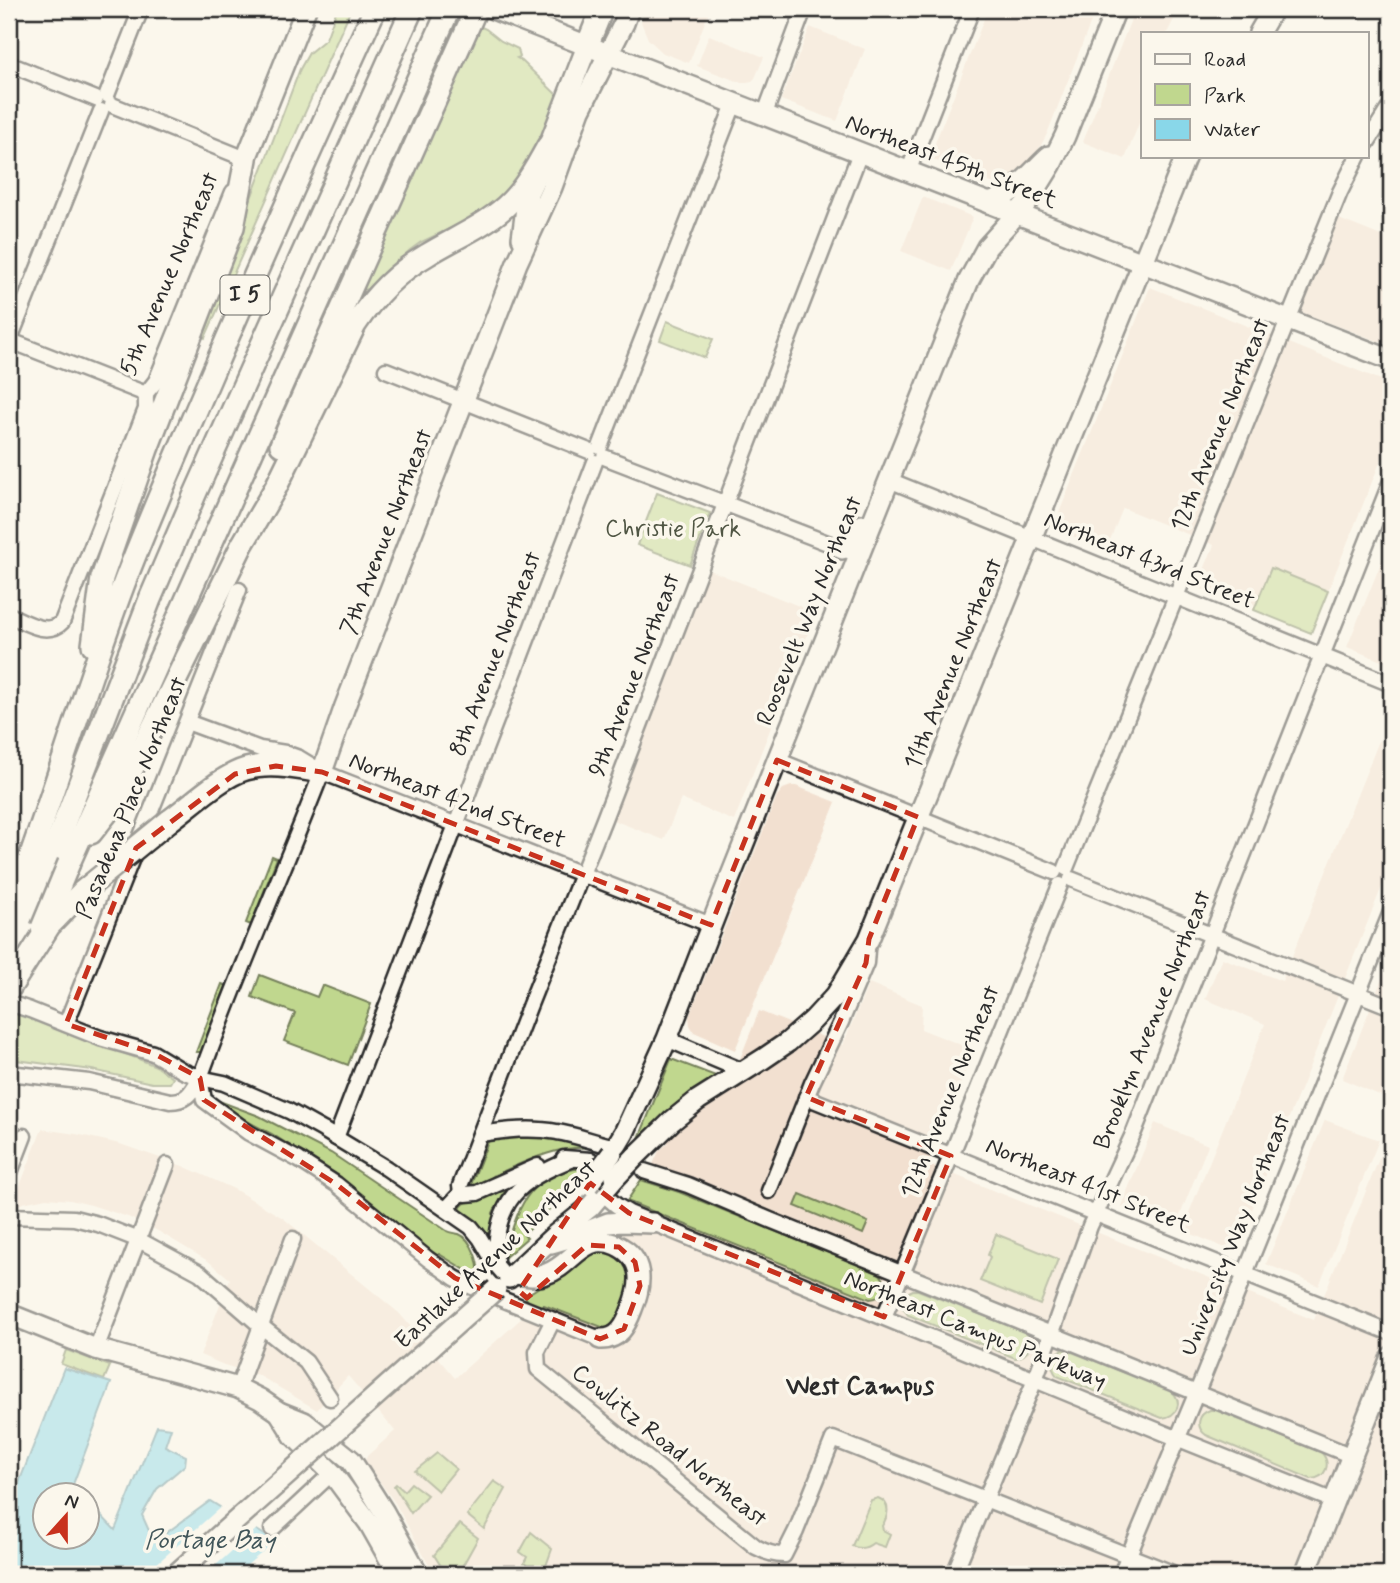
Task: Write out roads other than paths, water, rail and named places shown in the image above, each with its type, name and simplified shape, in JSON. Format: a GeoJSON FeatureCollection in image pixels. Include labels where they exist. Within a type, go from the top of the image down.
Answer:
{"type":"FeatureCollection","features":[{"type":"Feature","properties":{"kind":"highway"},"geometry":{"type":"LineString","coordinates":[[348,67],[369,9]]}},
{"type":"Feature","properties":{"kind":"highway","name":"I 5"},"geometry":{"type":"LineString","coordinates":[[9,916],[124,585],[207,384],[375,9]]}},
{"type":"Feature","properties":{"kind":"highway"},"geometry":{"type":"LineString","coordinates":[[9,1005],[150,599],[412,9]]}},
{"type":"Feature","properties":{"kind":"highway"},"geometry":{"type":"LineString","coordinates":[[9,967],[216,532],[449,9]]}},
{"type":"Feature","properties":{"kind":"highway"},"geometry":{"type":"LineString","coordinates":[[242,545],[265,481],[476,9]]}},
{"type":"Feature","properties":{"kind":"highway"},"geometry":{"type":"LineString","coordinates":[[587,46],[602,9]]}},
{"type":"Feature","properties":{"kind":"highway"},"geometry":{"type":"LineString","coordinates":[[486,222],[505,216],[527,200],[542,184],[569,139]]}},
{"type":"Feature","properties":{"kind":"highway"},"geometry":{"type":"LineString","coordinates":[[60,859],[117,800],[242,545],[276,487],[351,333],[364,312],[407,268],[486,222],[503,209],[521,190],[548,146]]}},
{"type":"Feature","properties":{"kind":"highway"},"geometry":{"type":"LineString","coordinates":[[86,692],[102,578],[146,449],[233,228],[246,159]]}},
{"type":"Feature","properties":{"kind":"highway"},"geometry":{"type":"LineString","coordinates":[[9,989],[49,926],[82,892],[215,786],[246,769],[276,766],[322,772]]}},
{"type":"Feature","properties":{"kind":"main road","name":"5th Avenue Northeast"},"geometry":{"type":"LineString","coordinates":[[246,159],[306,9]]}},
{"type":"Feature","properties":{"kind":"main road","name":"Northeast 45th Street"},"geometry":{"type":"LineString","coordinates":[[493,9],[1391,360]]}},
{"type":"Feature","properties":{"kind":"main road","name":"7th Avenue Northeast"},"geometry":{"type":"LineString","coordinates":[[322,772],[517,263],[552,187],[583,104],[629,9]]}},
{"type":"Feature","properties":{"kind":"main road","name":"Roosevelt Way Northeast"},"geometry":{"type":"LineString","coordinates":[[595,1189],[603,1182],[611,1167],[614,1150],[667,1039],[776,760],[850,552],[869,509],[881,500],[975,268],[987,247],[1018,214],[1039,186],[1060,146],[1116,9]]}},
{"type":"Feature","properties":{"kind":"main road"},"geometry":{"type":"LineString","coordinates":[[1260,32],[1273,9]]}},
{"type":"Feature","properties":{"kind":"main road"},"geometry":{"type":"LineString","coordinates":[[517,263],[527,200],[587,46]]}},
{"type":"Feature","properties":{"kind":"main road"},"geometry":{"type":"LineString","coordinates":[[988,203],[1011,192],[1060,146]]}},
{"type":"Feature","properties":{"kind":"main road","name":"11th Avenue Northeast"},"geometry":{"type":"LineString","coordinates":[[869,939],[1185,158]]}},
{"type":"Feature","properties":{"kind":"main road","name":"Eastlake Avenue Northeast"},"geometry":{"type":"LineString","coordinates":[[595,1189],[639,1164],[672,1121],[698,1100],[745,1072],[794,1037],[825,1008],[845,981],[869,939]]}},
{"type":"Feature","properties":{"kind":"main road"},"geometry":{"type":"LineString","coordinates":[[551,1239],[595,1189]]}},
{"type":"Feature","properties":{"kind":"main road"},"geometry":{"type":"LineString","coordinates":[[551,1239],[572,1237],[608,1223],[653,1223]]}},
{"type":"Feature","properties":{"kind":"main road","name":"Eastlake Avenue Northeast"},"geometry":{"type":"LineString","coordinates":[[176,1574],[504,1277],[551,1239]]}},
{"type":"Feature","properties":{"kind":"main road"},"geometry":{"type":"LineString","coordinates":[[504,1277],[549,1274],[579,1250],[594,1243],[611,1244],[626,1251],[639,1270],[638,1293],[624,1329],[611,1338],[600,1339]]}},
{"type":"Feature","properties":{"kind":"main road"},"geometry":{"type":"LineString","coordinates":[[9,1314],[96,1349],[238,1388],[279,1412],[304,1422],[351,1460],[384,1512],[418,1574]]}},
{"type":"Feature","properties":{"kind":"main road"},"geometry":{"type":"LineString","coordinates":[[1305,1574],[1391,1357]]}},
{"type":"Feature","properties":{"kind":"main road"},"geometry":{"type":"LineString","coordinates":[[279,1412],[294,1436],[331,1473],[369,1523],[398,1574]]}},
{"type":"Feature","properties":{"kind":"street"},"geometry":{"type":"LineString","coordinates":[[141,9],[11,340],[146,394]]}},
{"type":"Feature","properties":{"kind":"street"},"geometry":{"type":"LineString","coordinates":[[764,116],[804,9]]}},
{"type":"Feature","properties":{"kind":"street"},"geometry":{"type":"LineString","coordinates":[[908,172],[972,9]]}},
{"type":"Feature","properties":{"kind":"street"},"geometry":{"type":"LineString","coordinates":[[9,64],[246,159]]}},
{"type":"Feature","properties":{"kind":"street","name":"8th Avenue Northeast"},"geometry":{"type":"LineString","coordinates":[[336,1138],[597,454],[734,104]]}},
{"type":"Feature","properties":{"kind":"street"},"geometry":{"type":"LineString","coordinates":[[1368,141],[1391,105]]}},
{"type":"Feature","properties":{"kind":"street","name":"9th Avenue Northeast"},"geometry":{"type":"LineString","coordinates":[[446,1209],[461,1193],[460,1186],[583,875],[860,153]]}},
{"type":"Feature","properties":{"kind":"street","name":"12th Avenue Northeast"},"geometry":{"type":"LineString","coordinates":[[884,1317],[1340,192],[1357,158]]}},
{"type":"Feature","properties":{"kind":"street","name":"5th Avenue Northeast"},"geometry":{"type":"LineString","coordinates":[[9,615],[47,629],[55,628],[63,619],[146,409],[146,394],[156,381],[246,159]]}},
{"type":"Feature","properties":{"kind":"street"},"geometry":{"type":"LineString","coordinates":[[386,370],[850,552]]}},
{"type":"Feature","properties":{"kind":"street","name":"Northeast 43rd Street"},"geometry":{"type":"LineString","coordinates":[[889,480],[1391,684]]}},
{"type":"Feature","properties":{"kind":"street","name":"Brooklyn Avenue Northeast"},"geometry":{"type":"LineString","coordinates":[[954,1574],[1035,1380],[1090,1226],[1134,1132],[1391,481]]}},
{"type":"Feature","properties":{"kind":"street","name":"Pasadena Place Northeast"},"geometry":{"type":"LineString","coordinates":[[66,1024],[239,590]]}},
{"type":"Feature","properties":{"kind":"street","name":"Northeast 42nd Street"},"geometry":{"type":"LineString","coordinates":[[187,722],[260,749],[299,758],[322,772],[711,925]]}},
{"type":"Feature","properties":{"kind":"street"},"geometry":{"type":"LineString","coordinates":[[776,760],[1391,1007]]}},
{"type":"Feature","properties":{"kind":"street","name":"7th Avenue Northeast"},"geometry":{"type":"LineString","coordinates":[[200,1078],[322,772]]}},
{"type":"Feature","properties":{"kind":"street","name":"University Way Northeast"},"geometry":{"type":"LineString","coordinates":[[1121,1574],[1391,912]]}},
{"type":"Feature","properties":{"kind":"street","name":"11th Avenue Northeast"},"geometry":{"type":"LineString","coordinates":[[769,1191],[806,1097],[866,963],[869,939]]}},
{"type":"Feature","properties":{"kind":"street"},"geometry":{"type":"LineString","coordinates":[[9,1005],[153,1054],[200,1078],[223,1083],[289,1111],[386,1168],[446,1209],[477,1233],[504,1277]]}},
{"type":"Feature","properties":{"kind":"street"},"geometry":{"type":"LineString","coordinates":[[667,1039],[745,1072]]}},
{"type":"Feature","properties":{"kind":"street"},"geometry":{"type":"LineString","coordinates":[[9,1073],[89,1082],[170,1101],[188,1096],[200,1078]]}},
{"type":"Feature","properties":{"kind":"street"},"geometry":{"type":"LineString","coordinates":[[200,1078],[204,1100],[249,1132],[335,1184],[440,1268],[470,1286],[600,1339]]}},
{"type":"Feature","properties":{"kind":"street","name":"Northeast 41st Street"},"geometry":{"type":"LineString","coordinates":[[806,1097],[1391,1333]]}},
{"type":"Feature","properties":{"kind":"street"},"geometry":{"type":"LineString","coordinates":[[480,1134],[547,1130],[572,1135],[614,1150]]}},
{"type":"Feature","properties":{"kind":"street"},"geometry":{"type":"LineString","coordinates":[[9,1175],[24,1136]]}},
{"type":"Feature","properties":{"kind":"street"},"geometry":{"type":"LineString","coordinates":[[461,1193],[477,1193],[547,1162],[564,1158],[591,1160]]}},
{"type":"Feature","properties":{"kind":"street"},"geometry":{"type":"LineString","coordinates":[[504,1277],[497,1234],[511,1198],[536,1175],[573,1159]]}},
{"type":"Feature","properties":{"kind":"street","name":"Northeast Campus Parkway"},"geometry":{"type":"LineString","coordinates":[[639,1164],[1352,1456]]}},
{"type":"Feature","properties":{"kind":"street"},"geometry":{"type":"LineString","coordinates":[[96,1349],[167,1165]]}},
{"type":"Feature","properties":{"kind":"street","name":"Northeast Campus Parkway"},"geometry":{"type":"LineString","coordinates":[[595,1189],[622,1209],[653,1223],[1334,1501]]}},
{"type":"Feature","properties":{"kind":"street"},"geometry":{"type":"LineString","coordinates":[[9,1216],[74,1218],[98,1224],[139,1240],[200,1273],[306,1362],[330,1398]]}},
{"type":"Feature","properties":{"kind":"street"},"geometry":{"type":"LineString","coordinates":[[238,1388],[293,1239]]}},
{"type":"Feature","properties":{"kind":"street","name":"Cowlitz Road Northeast"},"geometry":{"type":"LineString","coordinates":[[553,1321],[537,1352],[538,1369],[762,1551],[784,1555],[833,1439],[986,1498]]}},
{"type":"Feature","properties":{"kind":"street"},"geometry":{"type":"LineString","coordinates":[[272,1529],[331,1473]]}},
{"type":"Feature","properties":{"kind":"street"},"geometry":{"type":"LineString","coordinates":[[986,1498],[1175,1574]]}},
{"type":"Feature","properties":{"kind":"water","name":"Portage Bay"},"geometry":{"type":"Polygon","coordinates":[[[64,1368],[111,1383],[74,1482],[32,1482],[32,1552],[102,1552],[102,1516],[115,1530],[157,1426],[171,1428],[165,1446],[186,1456],[185,1465],[157,1489],[142,1515],[154,1542],[210,1501],[289,1550],[319,1574],[9,1574],[9,1482],[18,1485],[64,1368]]]}},
{"type":"Feature","properties":{"kind":"district","name":"West Campus"},"geometry":{"type":"Point","coordinates":[860,1387]}},
{"type":"Feature","properties":{"kind":"park label","name":"Christie Park"},"geometry":{"type":"Point","coordinates":[673,529]}}]}
